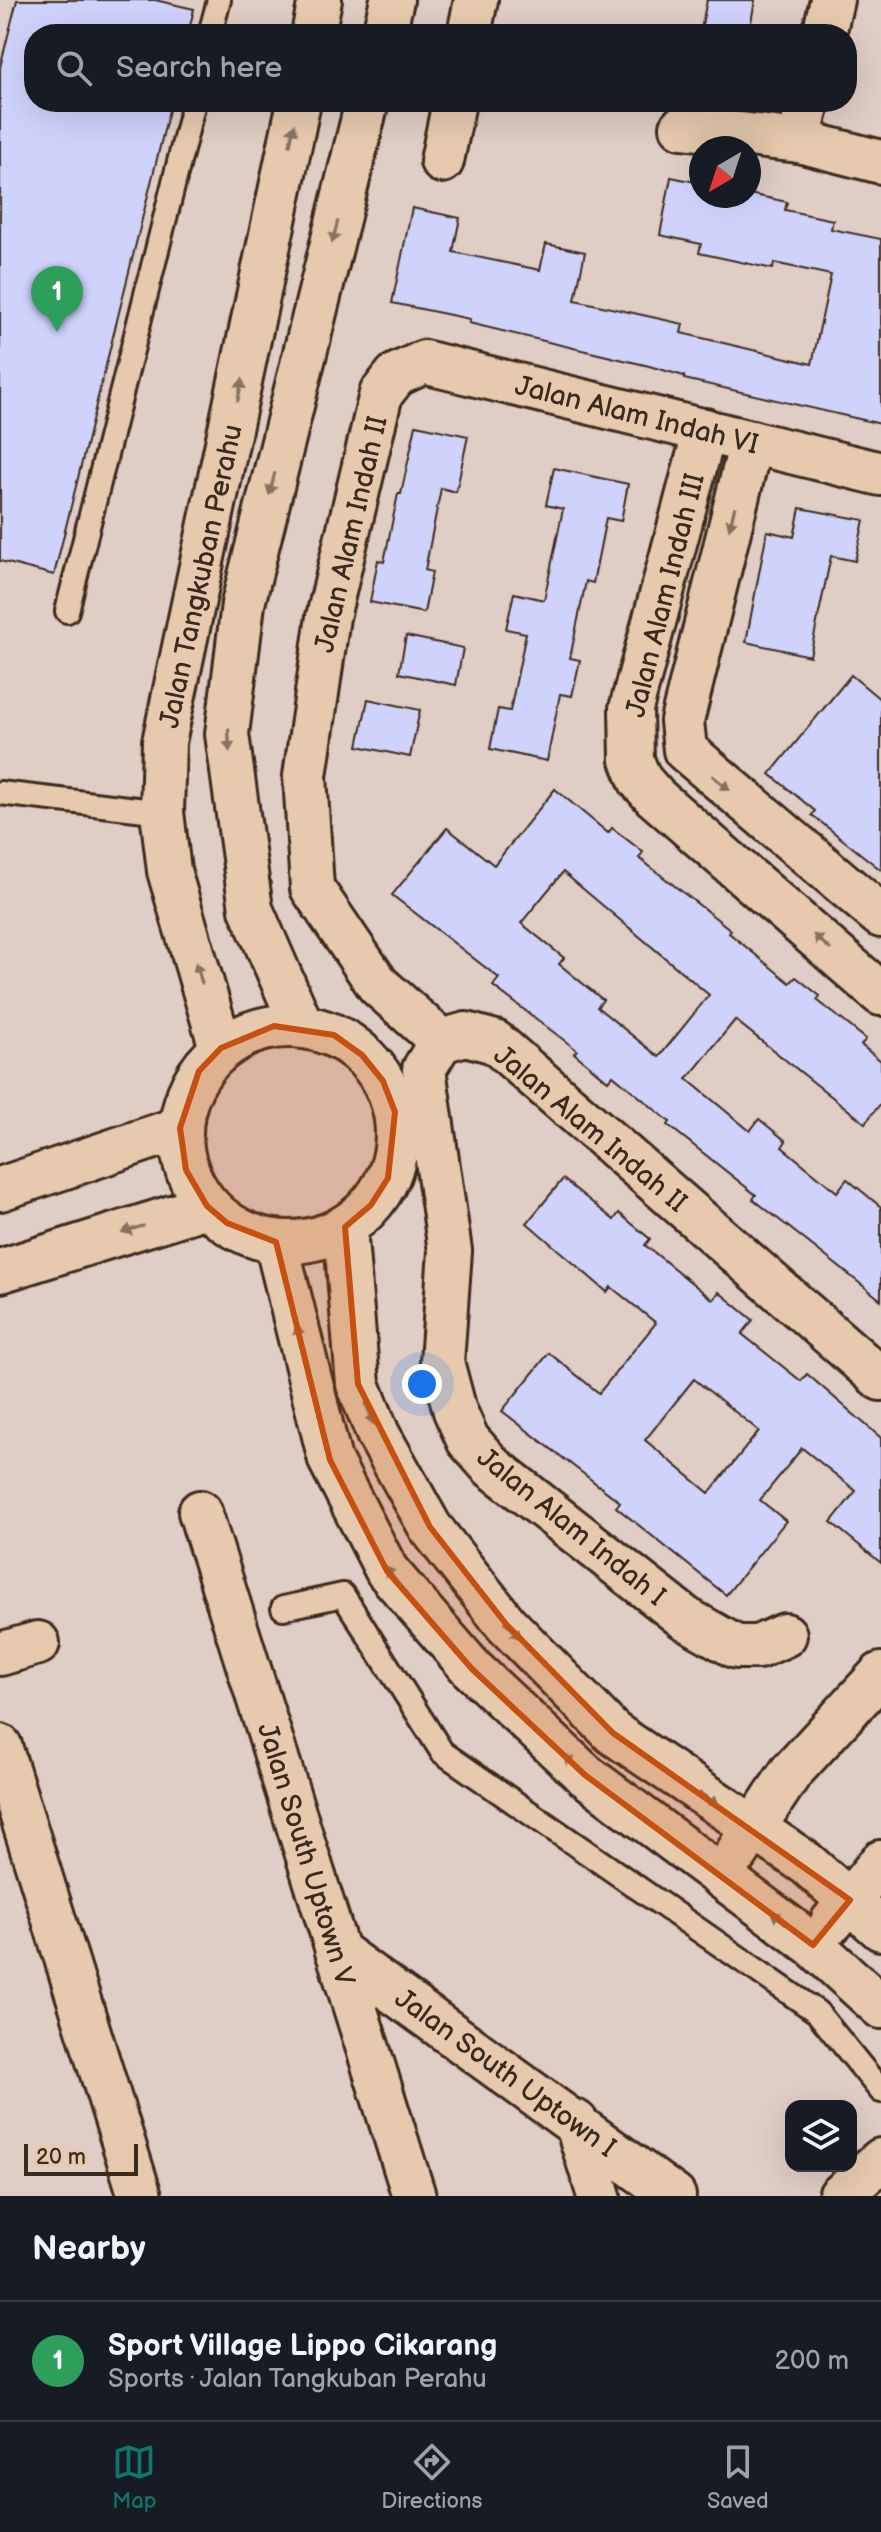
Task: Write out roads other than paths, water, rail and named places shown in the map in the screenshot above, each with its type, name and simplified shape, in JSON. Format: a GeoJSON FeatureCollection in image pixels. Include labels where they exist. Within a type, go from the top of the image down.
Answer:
{"type":"FeatureCollection","features":[{"type":"Feature","properties":{"kind":"street"},"geometry":{"type":"LineString","coordinates":[[315,24],[320,0]]}},
{"type":"Feature","properties":{"kind":"street"},"geometry":{"type":"LineString","coordinates":[[386,24],[392,0]]}},
{"type":"Feature","properties":{"kind":"street"},"geometry":{"type":"LineString","coordinates":[[471,24],[476,0]]}},
{"type":"Feature","properties":{"kind":"street"},"geometry":{"type":"LineString","coordinates":[[826,24],[832,0]]}},
{"type":"Feature","properties":{"kind":"street","name":"Jalan Tangkuban Perahu"},"geometry":{"type":"LineString","coordinates":[[221,1048],[169,871],[162,812],[164,742],[297,112]]}},
{"type":"Feature","properties":{"kind":"street","name":"Jalan Tangkuban Perahu"},"geometry":{"type":"LineString","coordinates":[[302,1026],[251,909],[227,734],[243,604],[365,112]]}},
{"type":"Feature","properties":{"kind":"street"},"geometry":{"type":"LineString","coordinates":[[442,161],[452,112]]}},
{"type":"Feature","properties":{"kind":"street"},"geometry":{"type":"LineString","coordinates":[[682,127],[803,122],[881,162]]}},
{"type":"Feature","properties":{"kind":"street","name":"Jalan Alam Indah VI"},"geometry":{"type":"LineString","coordinates":[[396,375],[424,362],[881,474]]}},
{"type":"Feature","properties":{"kind":"street","name":"Jalan Alam Indah II"},"geometry":{"type":"LineString","coordinates":[[396,375],[381,394],[328,617],[305,776],[312,888],[378,985],[441,1041],[466,1034],[495,1042],[881,1379]]}},
{"type":"Feature","properties":{"kind":"street","name":"Jalan Alam Indah III"},"geometry":{"type":"LineString","coordinates":[[705,430],[631,709],[632,760],[640,780],[655,797],[881,994]]}},
{"type":"Feature","properties":{"kind":"street","name":"Jalan Alam Indah III"},"geometry":{"type":"LineString","coordinates":[[632,760],[685,750],[682,721],[751,442]]}},
{"type":"Feature","properties":{"kind":"street"},"geometry":{"type":"LineString","coordinates":[[685,750],[881,916]]}},
{"type":"Feature","properties":{"kind":"street"},"geometry":{"type":"LineString","coordinates":[[274,1026],[302,1026],[334,1035],[362,1055],[383,1081],[395,1112],[397,1145],[388,1178],[371,1205],[345,1227],[324,1237],[300,1242],[276,1242],[250,1236],[227,1223],[207,1206],[186,1170],[180,1128],[186,1098],[199,1071],[221,1048],[245,1034],[274,1026]]}},
{"type":"Feature","properties":{"kind":"street","name":"Jalan Alam Indah I"},"geometry":{"type":"LineString","coordinates":[[441,1041],[424,1069],[450,1251],[442,1362],[455,1411],[468,1440],[491,1466],[685,1618],[736,1647],[758,1647],[785,1635]]}},
{"type":"Feature","properties":{"kind":"street"},"geometry":{"type":"LineString","coordinates":[[0,1189],[180,1128]]}},
{"type":"Feature","properties":{"kind":"street"},"geometry":{"type":"LineString","coordinates":[[0,1271],[207,1206]]}},
{"type":"Feature","properties":{"kind":"street"},"geometry":{"type":"LineString","coordinates":[[345,1227],[358,1384],[378,1434],[430,1527],[506,1624],[613,1733],[806,1863],[881,1929]]}},
{"type":"Feature","properties":{"kind":"street"},"geometry":{"type":"LineString","coordinates":[[276,1242],[330,1460],[387,1571],[472,1669],[585,1775],[730,1880],[813,1945],[881,2007]]}},
{"type":"Feature","properties":{"kind":"street","name":"Jalan South Uptown V"},"geometry":{"type":"LineString","coordinates":[[200,1512],[414,2196]]}},
{"type":"Feature","properties":{"kind":"street"},"geometry":{"type":"LineString","coordinates":[[730,1880],[737,1852],[791,1772],[881,1674]]}},
{"type":"Feature","properties":{"kind":"street"},"geometry":{"type":"LineString","coordinates":[[0,1746],[140,2196]]}},
{"type":"Feature","properties":{"kind":"street"},"geometry":{"type":"LineString","coordinates":[[813,1945],[881,1862]]}},
{"type":"Feature","properties":{"kind":"street","name":"Jalan South Uptown I"},"geometry":{"type":"LineString","coordinates":[[337,1951],[674,2196]]}},
{"type":"Feature","properties":{"kind":"street"},"geometry":{"type":"LineString","coordinates":[[576,2122],[599,2196]]}},
{"type":"Feature","properties":{"kind":"street"},"geometry":{"type":"LineString","coordinates":[[840,2196],[881,2160]]}},
{"type":"Feature","properties":{"kind":"lane"},"geometry":{"type":"LineString","coordinates":[[213,24],[219,0]]}},
{"type":"Feature","properties":{"kind":"lane"},"geometry":{"type":"LineString","coordinates":[[67,611],[192,112]]}},
{"type":"Feature","properties":{"kind":"lane"},"geometry":{"type":"LineString","coordinates":[[0,793],[162,812]]}},
{"type":"Feature","properties":{"kind":"lane"},"geometry":{"type":"LineString","coordinates":[[283,1608],[343,1595],[442,1752],[817,2012],[881,2091]]}},
{"type":"Feature","properties":{"kind":"place","name":"Sport Village Lippo Cikarang"},"geometry":{"type":"Point","coordinates":[57,332]}}]}
